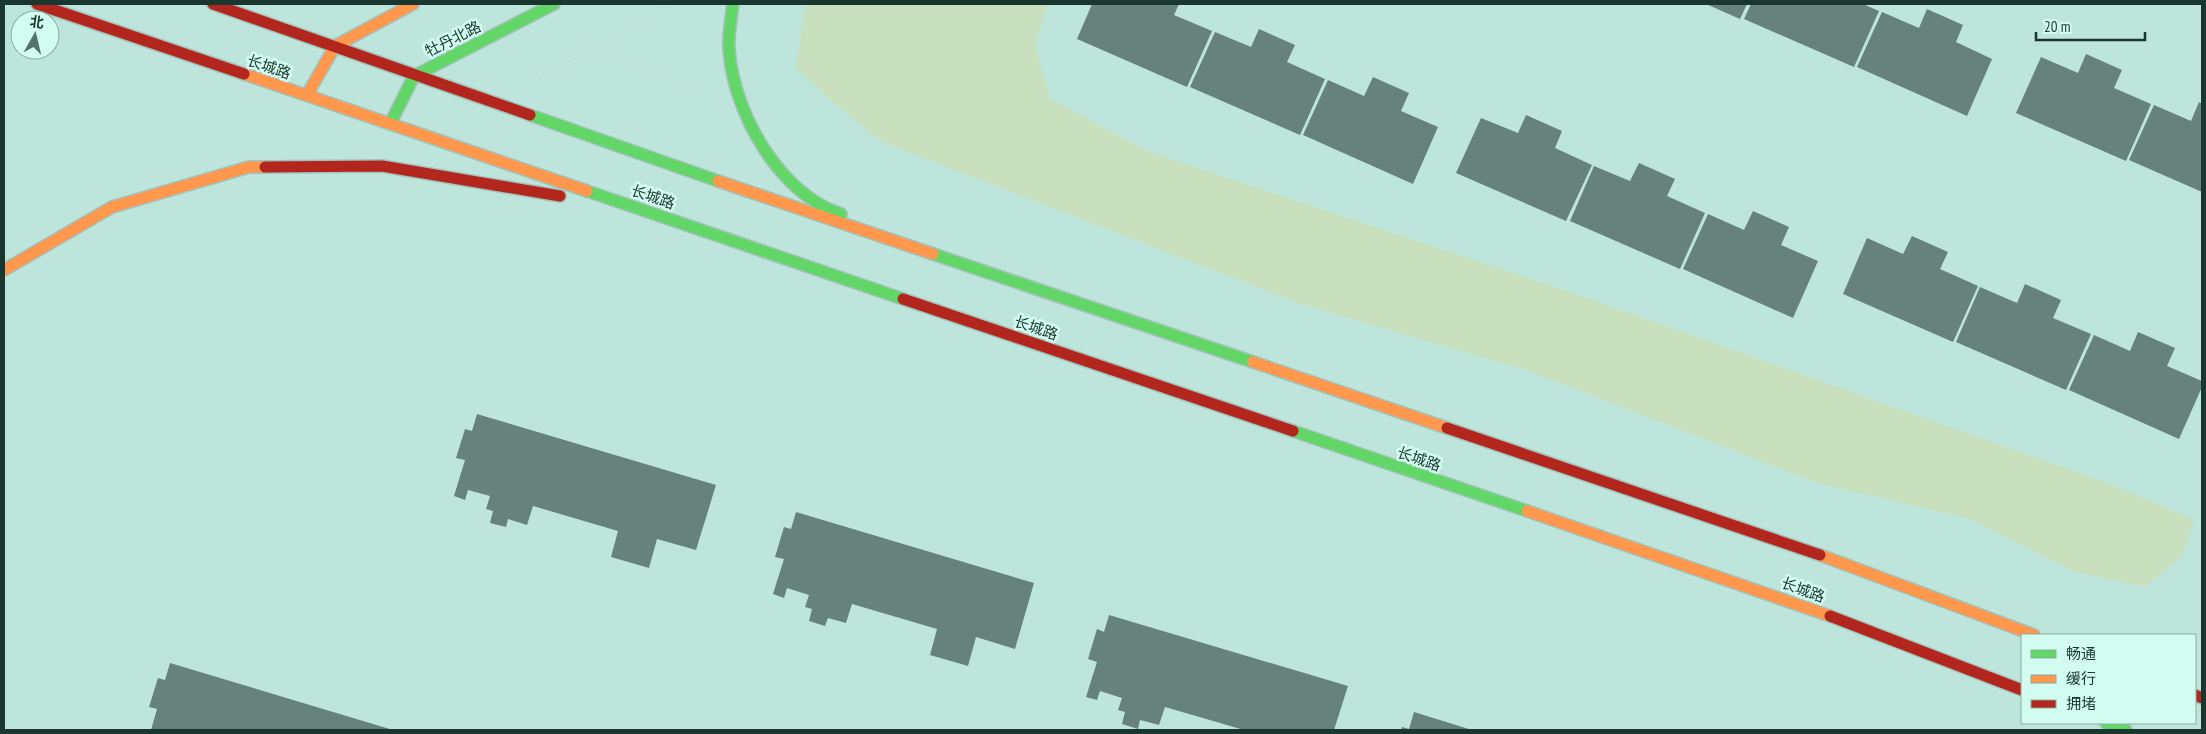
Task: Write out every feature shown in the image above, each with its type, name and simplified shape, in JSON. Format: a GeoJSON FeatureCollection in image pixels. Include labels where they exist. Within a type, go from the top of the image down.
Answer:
{"type":"FeatureCollection","features":[{"type":"Feature","properties":{"kind":"main road","name":"长城路"},"geometry":{"type":"LineString","coordinates":[[36,4],[1789,600],[2021,690]]}},
{"type":"Feature","properties":{"kind":"main road"},"geometry":{"type":"LineString","coordinates":[[213,4],[335,46],[414,76],[927,252],[1801,548],[2031,634]]}},
{"type":"Feature","properties":{"kind":"main road"},"geometry":{"type":"LineString","coordinates":[[307,96],[335,46],[413,4]]}},
{"type":"Feature","properties":{"kind":"main road","name":"牡丹北路"},"geometry":{"type":"LineString","coordinates":[[390,124],[414,76],[554,4]]}},
{"type":"Feature","properties":{"kind":"main road"},"geometry":{"type":"LineString","coordinates":[[733,4],[728,51],[743,108],[752,128],[782,173],[814,203],[927,252]]}},
{"type":"Feature","properties":{"kind":"main road"},"geometry":{"type":"LineString","coordinates":[[4,270],[112,207],[249,167],[382,166],[504,186],[665,217]]}},
{"type":"Feature","properties":{"kind":"main road"},"geometry":{"type":"LineString","coordinates":[[2109,724],[2126,730]]}},
{"type":"Feature","properties":{"kind":"path"},"geometry":{"type":"LineString","coordinates":[[554,4],[576,37],[743,108]]}},
{"type":"Feature","properties":{"kind":"path"},"geometry":{"type":"LineString","coordinates":[[495,104],[598,46],[666,4]]}},
{"type":"Feature","properties":{"kind":"green space"},"geometry":{"type":"Polygon","coordinates":[[[809,4],[1048,4],[1035,45],[1050,99],[1147,151],[1567,291],[2113,485],[2194,520],[2182,556],[2145,587],[2072,571],[1971,519],[1818,483],[1526,370],[1301,304],[882,142],[835,104],[796,68],[804,11],[809,4]]]}},
{"type":"Feature","properties":{"kind":"building"},"geometry":{"type":"Polygon","coordinates":[[[1092,4],[1179,4],[1174,15],[1212,31],[1187,87],[1077,39],[1092,4]]]}},
{"type":"Feature","properties":{"kind":"building"},"geometry":{"type":"Polygon","coordinates":[[[1706,4],[1747,4],[1740,19],[1706,4]]]}},
{"type":"Feature","properties":{"kind":"building"},"geometry":{"type":"Polygon","coordinates":[[[1751,4],[1863,4],[1879,11],[1854,67],[1744,19],[1751,4]]]}},
{"type":"Feature","properties":{"kind":"building"},"geometry":{"type":"Polygon","coordinates":[[[1927,9],[1963,25],[1956,42],[1992,59],[1967,116],[1857,67],[1882,12],[1919,28],[1927,9]]]}},
{"type":"Feature","properties":{"kind":"building"},"geometry":{"type":"Polygon","coordinates":[[[1259,29],[1295,45],[1287,62],[1325,79],[1300,135],[1190,87],[1215,32],[1251,47],[1259,29]]]}},
{"type":"Feature","properties":{"kind":"building"},"geometry":{"type":"Polygon","coordinates":[[[2086,54],[2122,70],[2114,88],[2151,104],[2126,161],[2016,113],[2041,57],[2078,73],[2086,54]]]}},
{"type":"Feature","properties":{"kind":"building"},"geometry":{"type":"Polygon","coordinates":[[[1373,77],[1409,93],[1401,111],[1438,127],[1413,184],[1303,135],[1328,80],[1364,96],[1373,77]]]}},
{"type":"Feature","properties":{"kind":"building"},"geometry":{"type":"Polygon","coordinates":[[[2199,102],[2202,104],[2202,192],[2129,160],[2154,105],[2191,121],[2199,102]]]}},
{"type":"Feature","properties":{"kind":"building"},"geometry":{"type":"Polygon","coordinates":[[[1526,115],[1562,131],[1555,148],[1592,165],[1566,221],[1456,173],[1481,118],[1518,133],[1526,115]]]}},
{"type":"Feature","properties":{"kind":"building"},"geometry":{"type":"Polygon","coordinates":[[[1639,163],[1675,179],[1667,196],[1705,213],[1680,269],[1570,221],[1594,166],[1630,181],[1639,163]]]}},
{"type":"Feature","properties":{"kind":"building"},"geometry":{"type":"Polygon","coordinates":[[[1753,211],[1789,227],[1781,245],[1818,261],[1793,318],[1683,269],[1708,214],[1744,230],[1753,211]]]}},
{"type":"Feature","properties":{"kind":"building"},"geometry":{"type":"Polygon","coordinates":[[[1912,236],[1948,252],[1940,269],[1978,286],[1953,342],[1843,294],[1867,238],[1903,254],[1912,236]]]}},
{"type":"Feature","properties":{"kind":"building"},"geometry":{"type":"Polygon","coordinates":[[[2025,284],[2061,300],[2053,318],[2091,334],[2066,390],[1956,342],[1980,287],[2017,303],[2025,284]]]}},
{"type":"Feature","properties":{"kind":"building"},"geometry":{"type":"Polygon","coordinates":[[[2138,332],[2175,348],[2167,366],[2202,381],[2202,387],[2179,439],[2069,390],[2094,335],[2130,351],[2138,332]]]}},
{"type":"Feature","properties":{"kind":"building"},"geometry":{"type":"Polygon","coordinates":[[[477,414],[716,485],[696,550],[657,539],[649,568],[611,557],[618,531],[533,506],[527,525],[508,519],[506,527],[490,523],[493,511],[486,509],[490,496],[468,490],[465,500],[454,496],[465,460],[456,458],[465,429],[472,431],[477,414]]]}},
{"type":"Feature","properties":{"kind":"building"},"geometry":{"type":"Polygon","coordinates":[[[796,512],[1034,583],[1015,649],[976,637],[968,666],[930,655],[937,629],[852,604],[846,623],[828,618],[825,626],[809,621],[812,609],[805,607],[809,595],[787,588],[784,598],[773,594],[784,559],[775,557],[784,527],[791,529],[796,512]]]}},
{"type":"Feature","properties":{"kind":"building"},"geometry":{"type":"Polygon","coordinates":[[[1109,615],[1348,686],[1334,730],[1244,730],[1165,707],[1159,725],[1140,720],[1138,729],[1122,724],[1125,712],[1118,710],[1122,698],[1100,691],[1097,700],[1086,697],[1097,662],[1088,659],[1097,629],[1104,632],[1109,615]]]}},
{"type":"Feature","properties":{"kind":"building"},"geometry":{"type":"Polygon","coordinates":[[[170,663],[393,730],[151,730],[157,709],[149,707],[158,678],[165,680],[170,663]]]}},
{"type":"Feature","properties":{"kind":"building"},"geometry":{"type":"Polygon","coordinates":[[[1414,712],[1472,730],[1401,730],[1402,727],[1409,729],[1414,712]]]}},
{"type":"Feature","properties":{"kind":"traffic: fast"},"geometry":{"type":"LineString","coordinates":[[390,124],[414,76],[554,4]]}},
{"type":"Feature","properties":{"kind":"traffic: fast"},"geometry":{"type":"LineString","coordinates":[[733,4],[729,43],[732,73],[739,99],[750,124],[763,148],[779,170],[798,189],[819,204],[841,214]]}},
{"type":"Feature","properties":{"kind":"traffic: fast"},"geometry":{"type":"LineString","coordinates":[[530,115],[718,181]]}},
{"type":"Feature","properties":{"kind":"traffic: fast"},"geometry":{"type":"LineString","coordinates":[[587,191],[903,299]]}},
{"type":"Feature","properties":{"kind":"traffic: fast"},"geometry":{"type":"LineString","coordinates":[[933,254],[1253,362]]}},
{"type":"Feature","properties":{"kind":"traffic: fast"},"geometry":{"type":"LineString","coordinates":[[1293,431],[1527,511]]}},
{"type":"Feature","properties":{"kind":"traffic: fast"},"geometry":{"type":"LineString","coordinates":[[2109,724],[2126,730]]}},
{"type":"Feature","properties":{"kind":"traffic: slow"},"geometry":{"type":"LineString","coordinates":[[307,95],[335,46],[413,4]]}},
{"type":"Feature","properties":{"kind":"traffic: slow"},"geometry":{"type":"LineString","coordinates":[[244,74],[587,191]]}},
{"type":"Feature","properties":{"kind":"traffic: slow"},"geometry":{"type":"LineString","coordinates":[[4,270],[112,207],[249,167],[265,167]]}},
{"type":"Feature","properties":{"kind":"traffic: slow"},"geometry":{"type":"LineString","coordinates":[[718,181],[933,254]]}},
{"type":"Feature","properties":{"kind":"traffic: slow"},"geometry":{"type":"LineString","coordinates":[[1253,362],[1447,428]]}},
{"type":"Feature","properties":{"kind":"traffic: slow"},"geometry":{"type":"LineString","coordinates":[[1527,511],[1830,616]]}},
{"type":"Feature","properties":{"kind":"traffic: slow"},"geometry":{"type":"LineString","coordinates":[[1820,555],[2031,634]]}},
{"type":"Feature","properties":{"kind":"traffic: jam"},"geometry":{"type":"LineString","coordinates":[[37,4],[244,74]]}},
{"type":"Feature","properties":{"kind":"traffic: jam"},"geometry":{"type":"LineString","coordinates":[[213,4],[530,115]]}},
{"type":"Feature","properties":{"kind":"traffic: jam"},"geometry":{"type":"LineString","coordinates":[[265,167],[382,166],[560,196]]}},
{"type":"Feature","properties":{"kind":"traffic: jam"},"geometry":{"type":"LineString","coordinates":[[903,299],[1293,431]]}},
{"type":"Feature","properties":{"kind":"traffic: jam"},"geometry":{"type":"LineString","coordinates":[[1447,428],[1820,555]]}},
{"type":"Feature","properties":{"kind":"traffic: jam"},"geometry":{"type":"LineString","coordinates":[[1830,616],[2021,690]]}},
{"type":"Feature","properties":{"kind":"traffic: jam"},"geometry":{"type":"LineString","coordinates":[[2196,695],[2202,698]]}}]}
